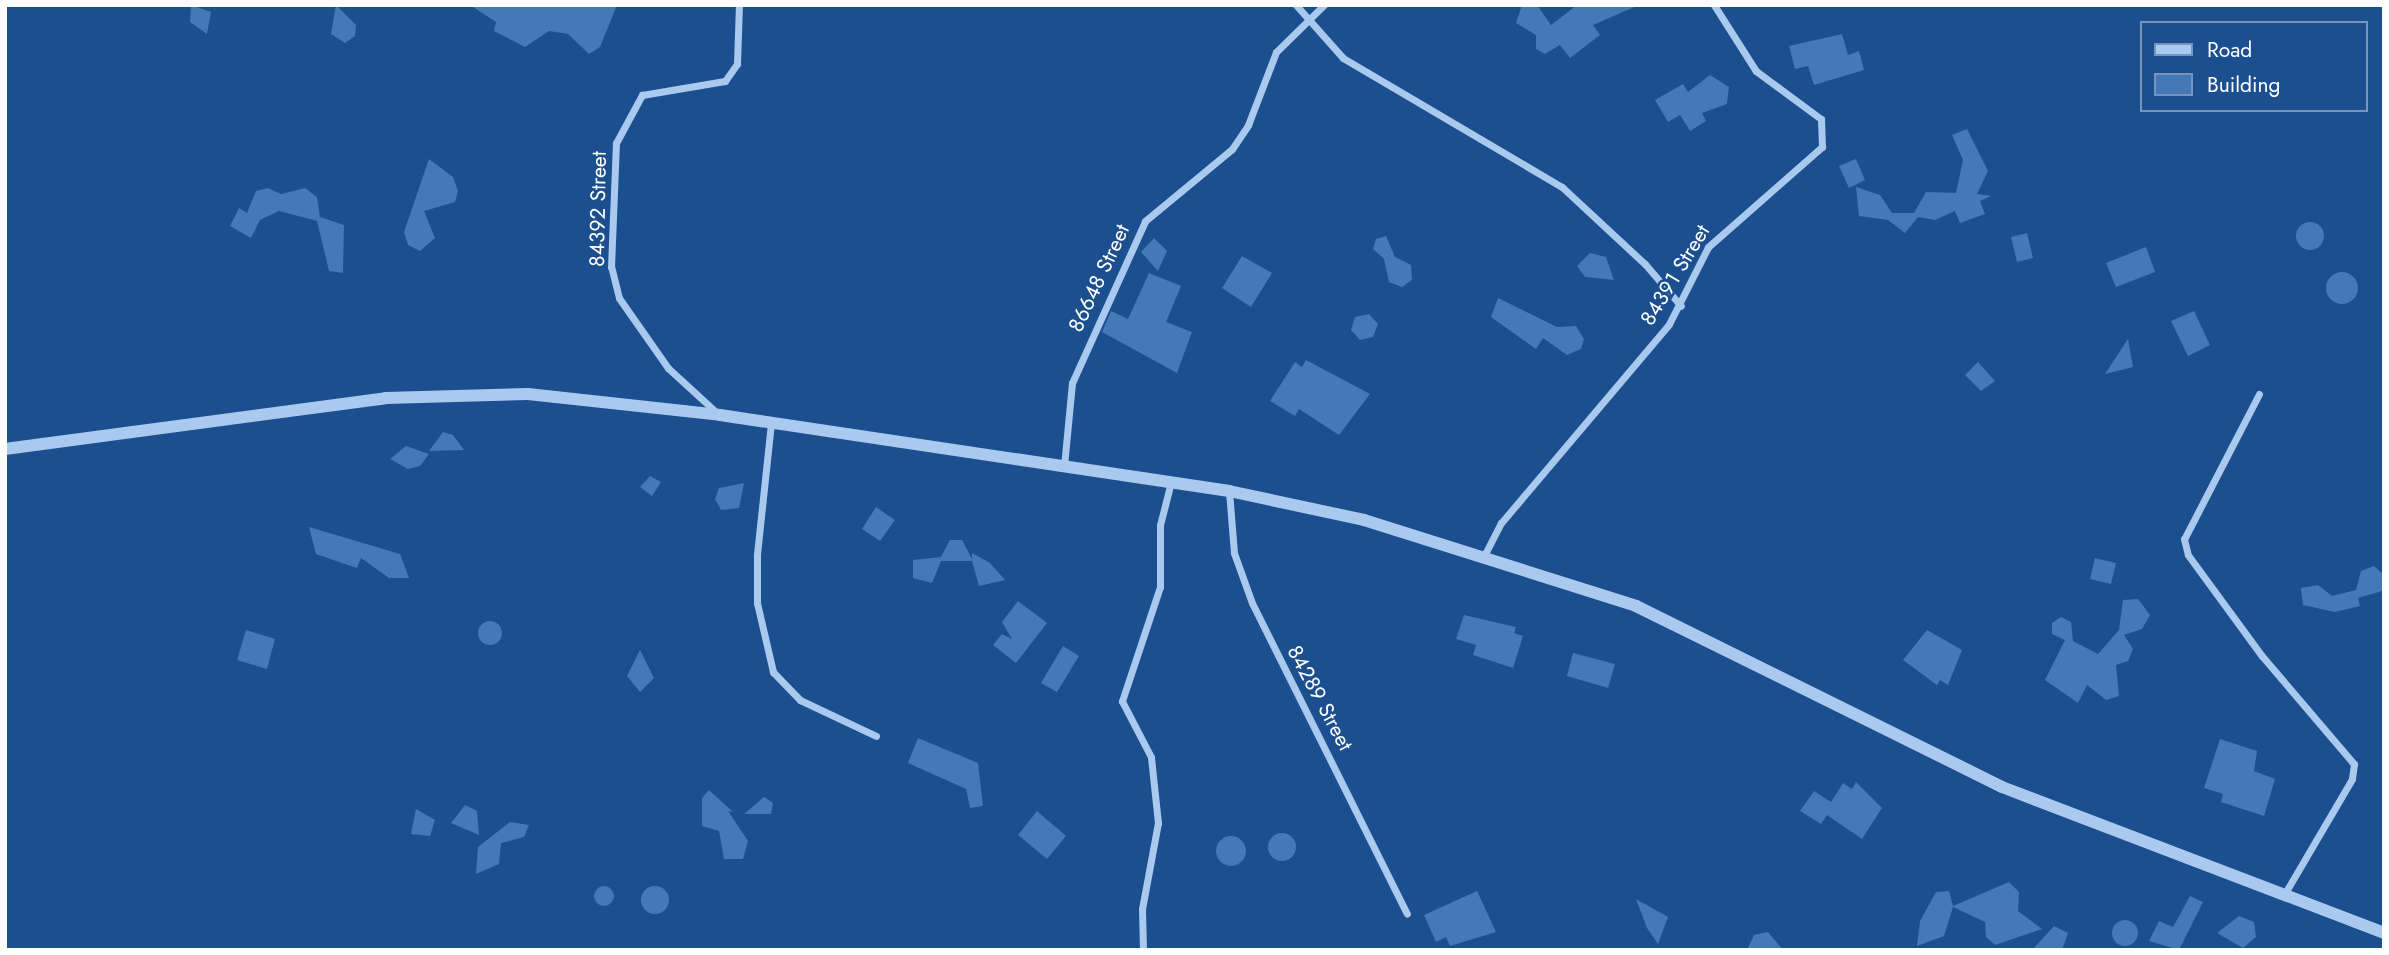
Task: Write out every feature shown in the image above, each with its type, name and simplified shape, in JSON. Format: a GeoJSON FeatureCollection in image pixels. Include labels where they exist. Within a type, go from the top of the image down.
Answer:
{"type":"FeatureCollection","features":[{"type":"Feature","properties":{"kind":"street","name":"84392 Street"},"geometry":{"type":"LineString","coordinates":[[720,415],[668,368],[619,299],[611,267],[616,144],[642,95],[724,80],[737,64],[739,5]]}},
{"type":"Feature","properties":{"kind":"street"},"geometry":{"type":"LineString","coordinates":[[1296,5],[1305,21],[1343,58],[1562,187],[1645,264],[1681,306]]}},
{"type":"Feature","properties":{"kind":"street","name":"86648 Street"},"geometry":{"type":"LineString","coordinates":[[1064,466],[1072,383],[1131,246],[1163,202],[1232,149],[1248,125],[1276,52],[1324,5]]}},
{"type":"Feature","properties":{"kind":"street","name":"84391 Street"},"geometry":{"type":"LineString","coordinates":[[1485,554],[1501,523],[1681,306],[1708,247],[1729,223],[1815,155],[1826,137],[1812,108],[1756,71],[1714,5]]}},
{"type":"Feature","properties":{"kind":"street"},"geometry":{"type":"LineString","coordinates":[[5,449],[386,398],[527,394],[720,415],[1229,491],[1485,554],[1636,606],[2002,787],[2384,933]]}},
{"type":"Feature","properties":{"kind":"street"},"geometry":{"type":"LineString","coordinates":[[2259,394],[2184,539],[2188,555],[2262,656],[2354,764],[2352,779],[2284,895]]}},
{"type":"Feature","properties":{"kind":"street"},"geometry":{"type":"LineString","coordinates":[[771,423],[757,579],[773,672],[800,700],[876,736]]}},
{"type":"Feature","properties":{"kind":"street"},"geometry":{"type":"LineString","coordinates":[[1143,950],[1142,909],[1158,822],[1151,757],[1122,701],[1160,587],[1160,525],[1171,482]]}},
{"type":"Feature","properties":{"kind":"street","name":"84289 Street"},"geometry":{"type":"LineString","coordinates":[[1229,491],[1234,553],[1252,603],[1407,914]]}},
{"type":"Feature","properties":{"kind":"building"},"geometry":{"type":"Polygon","coordinates":[[[191,5],[211,12],[207,34],[190,22],[191,5]]]}},
{"type":"Feature","properties":{"kind":"building"},"geometry":{"type":"Polygon","coordinates":[[[336,5],[356,25],[355,36],[345,43],[331,34],[336,5]]]}},
{"type":"Feature","properties":{"kind":"building"},"geometry":{"type":"Polygon","coordinates":[[[470,5],[617,5],[600,47],[589,54],[568,34],[549,31],[525,47],[494,31],[496,22],[470,5]]]}},
{"type":"Feature","properties":{"kind":"building"},"geometry":{"type":"Polygon","coordinates":[[[1522,5],[1537,5],[1551,25],[1577,5],[1639,5],[1593,25],[1600,35],[1570,58],[1560,45],[1545,54],[1536,49],[1536,35],[1516,23],[1522,5]]]}},
{"type":"Feature","properties":{"kind":"building"},"geometry":{"type":"Polygon","coordinates":[[[1842,34],[1848,55],[1859,51],[1864,70],[1814,85],[1808,66],[1795,69],[1789,46],[1842,34]]]}},
{"type":"Feature","properties":{"kind":"building"},"geometry":{"type":"Polygon","coordinates":[[[1710,75],[1729,87],[1727,104],[1702,113],[1706,121],[1690,131],[1680,115],[1668,122],[1655,100],[1683,84],[1688,92],[1710,75]]]}},
{"type":"Feature","properties":{"kind":"building"},"geometry":{"type":"Polygon","coordinates":[[[1967,129],[1988,171],[1977,194],[1991,196],[1980,201],[1985,214],[1960,223],[1955,211],[1935,220],[1918,217],[1905,233],[1888,220],[1859,216],[1856,187],[1880,195],[1892,213],[1914,213],[1926,192],[1956,193],[1963,160],[1952,135],[1967,129]]]}},
{"type":"Feature","properties":{"kind":"building"},"geometry":{"type":"Polygon","coordinates":[[[429,159],[453,177],[458,191],[455,202],[424,211],[435,238],[420,251],[408,245],[404,232],[429,159]]]}},
{"type":"Feature","properties":{"kind":"building"},"geometry":{"type":"Polygon","coordinates":[[[1856,159],[1865,180],[1849,188],[1839,166],[1856,159]]]}},
{"type":"Feature","properties":{"kind":"building"},"geometry":{"type":"Polygon","coordinates":[[[268,188],[281,194],[305,188],[317,197],[320,217],[344,225],[343,273],[329,271],[317,221],[279,211],[260,220],[251,238],[230,226],[239,208],[247,213],[256,191],[268,188]]]}},
{"type":"Feature","properties":{"kind":"building"},"geometry":{"type":"Polygon","coordinates":[[[2310,222],[2320,226],[2324,236],[2320,246],[2310,250],[2300,246],[2296,236],[2300,226],[2310,222]]]}},
{"type":"Feature","properties":{"kind":"building"},"geometry":{"type":"Polygon","coordinates":[[[2027,233],[2033,258],[2017,262],[2011,237],[2027,233]]]}},
{"type":"Feature","properties":{"kind":"building"},"geometry":{"type":"Polygon","coordinates":[[[1386,236],[1395,257],[1411,265],[1412,280],[1402,287],[1389,282],[1384,259],[1373,249],[1376,239],[1386,236]]]}},
{"type":"Feature","properties":{"kind":"building"},"geometry":{"type":"Polygon","coordinates":[[[1154,238],[1167,251],[1158,271],[1141,252],[1154,238]]]}},
{"type":"Feature","properties":{"kind":"building"},"geometry":{"type":"Polygon","coordinates":[[[2146,247],[2155,272],[2116,287],[2106,263],[2146,247]]]}},
{"type":"Feature","properties":{"kind":"building"},"geometry":{"type":"Polygon","coordinates":[[[1590,253],[1606,257],[1614,280],[1585,277],[1577,266],[1590,253]]]}},
{"type":"Feature","properties":{"kind":"building"},"geometry":{"type":"Polygon","coordinates":[[[1242,256],[1272,273],[1251,307],[1222,288],[1242,256]]]}},
{"type":"Feature","properties":{"kind":"building"},"geometry":{"type":"Polygon","coordinates":[[[2342,272],[2353,277],[2358,288],[2353,299],[2342,304],[2331,299],[2326,288],[2331,277],[2342,272]]]}},
{"type":"Feature","properties":{"kind":"building"},"geometry":{"type":"Polygon","coordinates":[[[1149,273],[1181,286],[1166,322],[1192,332],[1177,373],[1102,332],[1111,311],[1128,319],[1149,273]]]}},
{"type":"Feature","properties":{"kind":"building"},"geometry":{"type":"Polygon","coordinates":[[[1498,298],[1557,327],[1576,326],[1584,339],[1581,349],[1567,355],[1543,338],[1536,349],[1491,317],[1498,298]]]}},
{"type":"Feature","properties":{"kind":"building"},"geometry":{"type":"Polygon","coordinates":[[[2194,311],[2210,345],[2188,356],[2171,321],[2194,311]]]}},
{"type":"Feature","properties":{"kind":"building"},"geometry":{"type":"Polygon","coordinates":[[[1369,314],[1378,324],[1373,337],[1360,340],[1351,330],[1355,317],[1369,314]]]}},
{"type":"Feature","properties":{"kind":"building"},"geometry":{"type":"Polygon","coordinates":[[[2128,339],[2133,367],[2105,374],[2128,339]]]}},
{"type":"Feature","properties":{"kind":"building"},"geometry":{"type":"Polygon","coordinates":[[[1306,360],[1370,394],[1339,435],[1299,409],[1295,416],[1270,401],[1295,362],[1302,367],[1306,360]]]}},
{"type":"Feature","properties":{"kind":"building"},"geometry":{"type":"Polygon","coordinates":[[[1978,362],[1995,381],[1981,391],[1965,375],[1978,362]]]}},
{"type":"Feature","properties":{"kind":"building"},"geometry":{"type":"Polygon","coordinates":[[[443,432],[453,435],[464,450],[429,451],[443,432]]]}},
{"type":"Feature","properties":{"kind":"building"},"geometry":{"type":"Polygon","coordinates":[[[406,446],[429,454],[420,466],[408,469],[390,459],[406,446]]]}},
{"type":"Feature","properties":{"kind":"building"},"geometry":{"type":"Polygon","coordinates":[[[650,476],[661,482],[652,496],[640,487],[650,476]]]}},
{"type":"Feature","properties":{"kind":"building"},"geometry":{"type":"Polygon","coordinates":[[[744,483],[739,508],[721,510],[715,499],[719,488],[744,483]]]}},
{"type":"Feature","properties":{"kind":"building"},"geometry":{"type":"Polygon","coordinates":[[[876,507],[895,520],[880,541],[862,529],[876,507]]]}},
{"type":"Feature","properties":{"kind":"building"},"geometry":{"type":"Polygon","coordinates":[[[309,527],[400,554],[409,578],[389,578],[361,558],[357,568],[316,554],[309,527]]]}},
{"type":"Feature","properties":{"kind":"building"},"geometry":{"type":"Polygon","coordinates":[[[950,540],[962,540],[972,559],[972,553],[990,563],[1005,580],[979,586],[972,561],[941,561],[932,583],[913,578],[913,560],[941,557],[950,540]]]}},
{"type":"Feature","properties":{"kind":"building"},"geometry":{"type":"Polygon","coordinates":[[[2095,558],[2116,563],[2111,584],[2090,579],[2095,558]]]}},
{"type":"Feature","properties":{"kind":"building"},"geometry":{"type":"Polygon","coordinates":[[[2374,566],[2384,575],[2382,591],[2358,598],[2360,606],[2335,612],[2303,605],[2301,588],[2318,585],[2332,596],[2356,590],[2361,571],[2374,566]]]}},
{"type":"Feature","properties":{"kind":"building"},"geometry":{"type":"Polygon","coordinates":[[[2138,599],[2150,615],[2142,629],[2124,635],[2133,649],[2128,661],[2116,665],[2119,696],[2106,700],[2087,685],[2078,703],[2045,680],[2065,640],[2052,634],[2052,623],[2061,617],[2071,622],[2073,641],[2098,654],[2119,630],[2123,600],[2138,599]]]}},
{"type":"Feature","properties":{"kind":"building"},"geometry":{"type":"Polygon","coordinates":[[[1018,601],[1047,623],[1016,663],[993,645],[1002,634],[1012,639],[1002,622],[1018,601]]]}},
{"type":"Feature","properties":{"kind":"building"},"geometry":{"type":"Polygon","coordinates":[[[1464,615],[1516,627],[1514,633],[1523,636],[1513,668],[1473,655],[1476,645],[1456,639],[1464,615]]]}},
{"type":"Feature","properties":{"kind":"building"},"geometry":{"type":"Polygon","coordinates":[[[490,621],[501,628],[502,633],[495,644],[490,645],[479,638],[478,633],[485,622],[490,621]]]}},
{"type":"Feature","properties":{"kind":"building"},"geometry":{"type":"Polygon","coordinates":[[[246,630],[275,639],[267,669],[237,660],[246,630]]]}},
{"type":"Feature","properties":{"kind":"building"},"geometry":{"type":"Polygon","coordinates":[[[1927,630],[1962,650],[1948,685],[1940,680],[1937,685],[1903,660],[1927,630]]]}},
{"type":"Feature","properties":{"kind":"building"},"geometry":{"type":"Polygon","coordinates":[[[1063,646],[1079,656],[1057,692],[1041,683],[1063,646]]]}},
{"type":"Feature","properties":{"kind":"building"},"geometry":{"type":"Polygon","coordinates":[[[640,650],[654,678],[640,692],[627,676],[640,650]]]}},
{"type":"Feature","properties":{"kind":"building"},"geometry":{"type":"Polygon","coordinates":[[[1573,653],[1615,664],[1608,688],[1567,676],[1573,653]]]}},
{"type":"Feature","properties":{"kind":"building"},"geometry":{"type":"Polygon","coordinates":[[[918,738],[978,763],[983,806],[970,808],[966,789],[908,763],[918,738]]]}},
{"type":"Feature","properties":{"kind":"building"},"geometry":{"type":"Polygon","coordinates":[[[2220,739],[2257,751],[2254,771],[2275,779],[2264,816],[2221,802],[2223,794],[2204,788],[2220,739]]]}},
{"type":"Feature","properties":{"kind":"building"},"geometry":{"type":"Polygon","coordinates":[[[1856,782],[1882,808],[1862,839],[1827,815],[1821,824],[1800,811],[1814,791],[1831,802],[1843,783],[1852,789],[1856,782]]]}},
{"type":"Feature","properties":{"kind":"building"},"geometry":{"type":"Polygon","coordinates":[[[709,790],[733,812],[728,811],[748,841],[743,859],[724,859],[719,831],[702,826],[702,798],[709,790]]]}},
{"type":"Feature","properties":{"kind":"building"},"geometry":{"type":"Polygon","coordinates":[[[764,797],[773,803],[771,814],[744,814],[764,797]]]}},
{"type":"Feature","properties":{"kind":"building"},"geometry":{"type":"Polygon","coordinates":[[[465,805],[477,811],[479,835],[451,823],[465,805]]]}},
{"type":"Feature","properties":{"kind":"building"},"geometry":{"type":"Polygon","coordinates":[[[416,809],[435,820],[430,836],[411,834],[416,809]]]}},
{"type":"Feature","properties":{"kind":"building"},"geometry":{"type":"Polygon","coordinates":[[[1037,811],[1066,836],[1047,859],[1018,835],[1037,811]]]}},
{"type":"Feature","properties":{"kind":"building"},"geometry":{"type":"Polygon","coordinates":[[[510,822],[529,825],[524,837],[501,843],[499,864],[476,874],[478,847],[510,822]]]}},
{"type":"Feature","properties":{"kind":"building"},"geometry":{"type":"Polygon","coordinates":[[[1282,833],[1292,837],[1296,847],[1292,857],[1282,861],[1272,857],[1268,847],[1272,837],[1282,833]]]}},
{"type":"Feature","properties":{"kind":"building"},"geometry":{"type":"Polygon","coordinates":[[[1231,836],[1242,840],[1246,851],[1242,862],[1231,866],[1220,862],[1216,851],[1220,840],[1231,836]]]}},
{"type":"Feature","properties":{"kind":"building"},"geometry":{"type":"Polygon","coordinates":[[[2009,882],[2019,892],[2018,911],[2042,929],[1995,945],[1986,937],[1985,922],[1953,907],[1944,936],[1917,946],[1920,921],[1936,892],[1949,891],[1953,906],[2009,882]]]}},
{"type":"Feature","properties":{"kind":"building"},"geometry":{"type":"Polygon","coordinates":[[[600,886],[608,886],[614,896],[608,906],[600,906],[594,900],[594,892],[600,886]]]}},
{"type":"Feature","properties":{"kind":"building"},"geometry":{"type":"Polygon","coordinates":[[[655,886],[665,890],[669,900],[665,910],[655,914],[645,910],[641,900],[645,890],[655,886]]]}},
{"type":"Feature","properties":{"kind":"building"},"geometry":{"type":"Polygon","coordinates":[[[1477,891],[1496,932],[1450,946],[1446,937],[1436,942],[1424,915],[1477,891]]]}},
{"type":"Feature","properties":{"kind":"building"},"geometry":{"type":"Polygon","coordinates":[[[2190,896],[2203,902],[2179,950],[2149,941],[2159,921],[2173,927],[2190,896]]]}},
{"type":"Feature","properties":{"kind":"building"},"geometry":{"type":"Polygon","coordinates":[[[1636,899],[1668,917],[1658,944],[1647,928],[1636,899]]]}},
{"type":"Feature","properties":{"kind":"building"},"geometry":{"type":"Polygon","coordinates":[[[2239,916],[2254,922],[2256,937],[2243,948],[2217,933],[2239,916]]]}},
{"type":"Feature","properties":{"kind":"building"},"geometry":{"type":"Polygon","coordinates":[[[2125,920],[2134,924],[2138,933],[2134,942],[2125,946],[2116,942],[2112,933],[2116,924],[2125,920]]]}},
{"type":"Feature","properties":{"kind":"building"},"geometry":{"type":"Polygon","coordinates":[[[2054,926],[2068,933],[2062,950],[2032,950],[2054,926]]]}},
{"type":"Feature","properties":{"kind":"building"},"geometry":{"type":"Polygon","coordinates":[[[1768,932],[1783,950],[1747,950],[1754,935],[1768,932]]]}}]}
